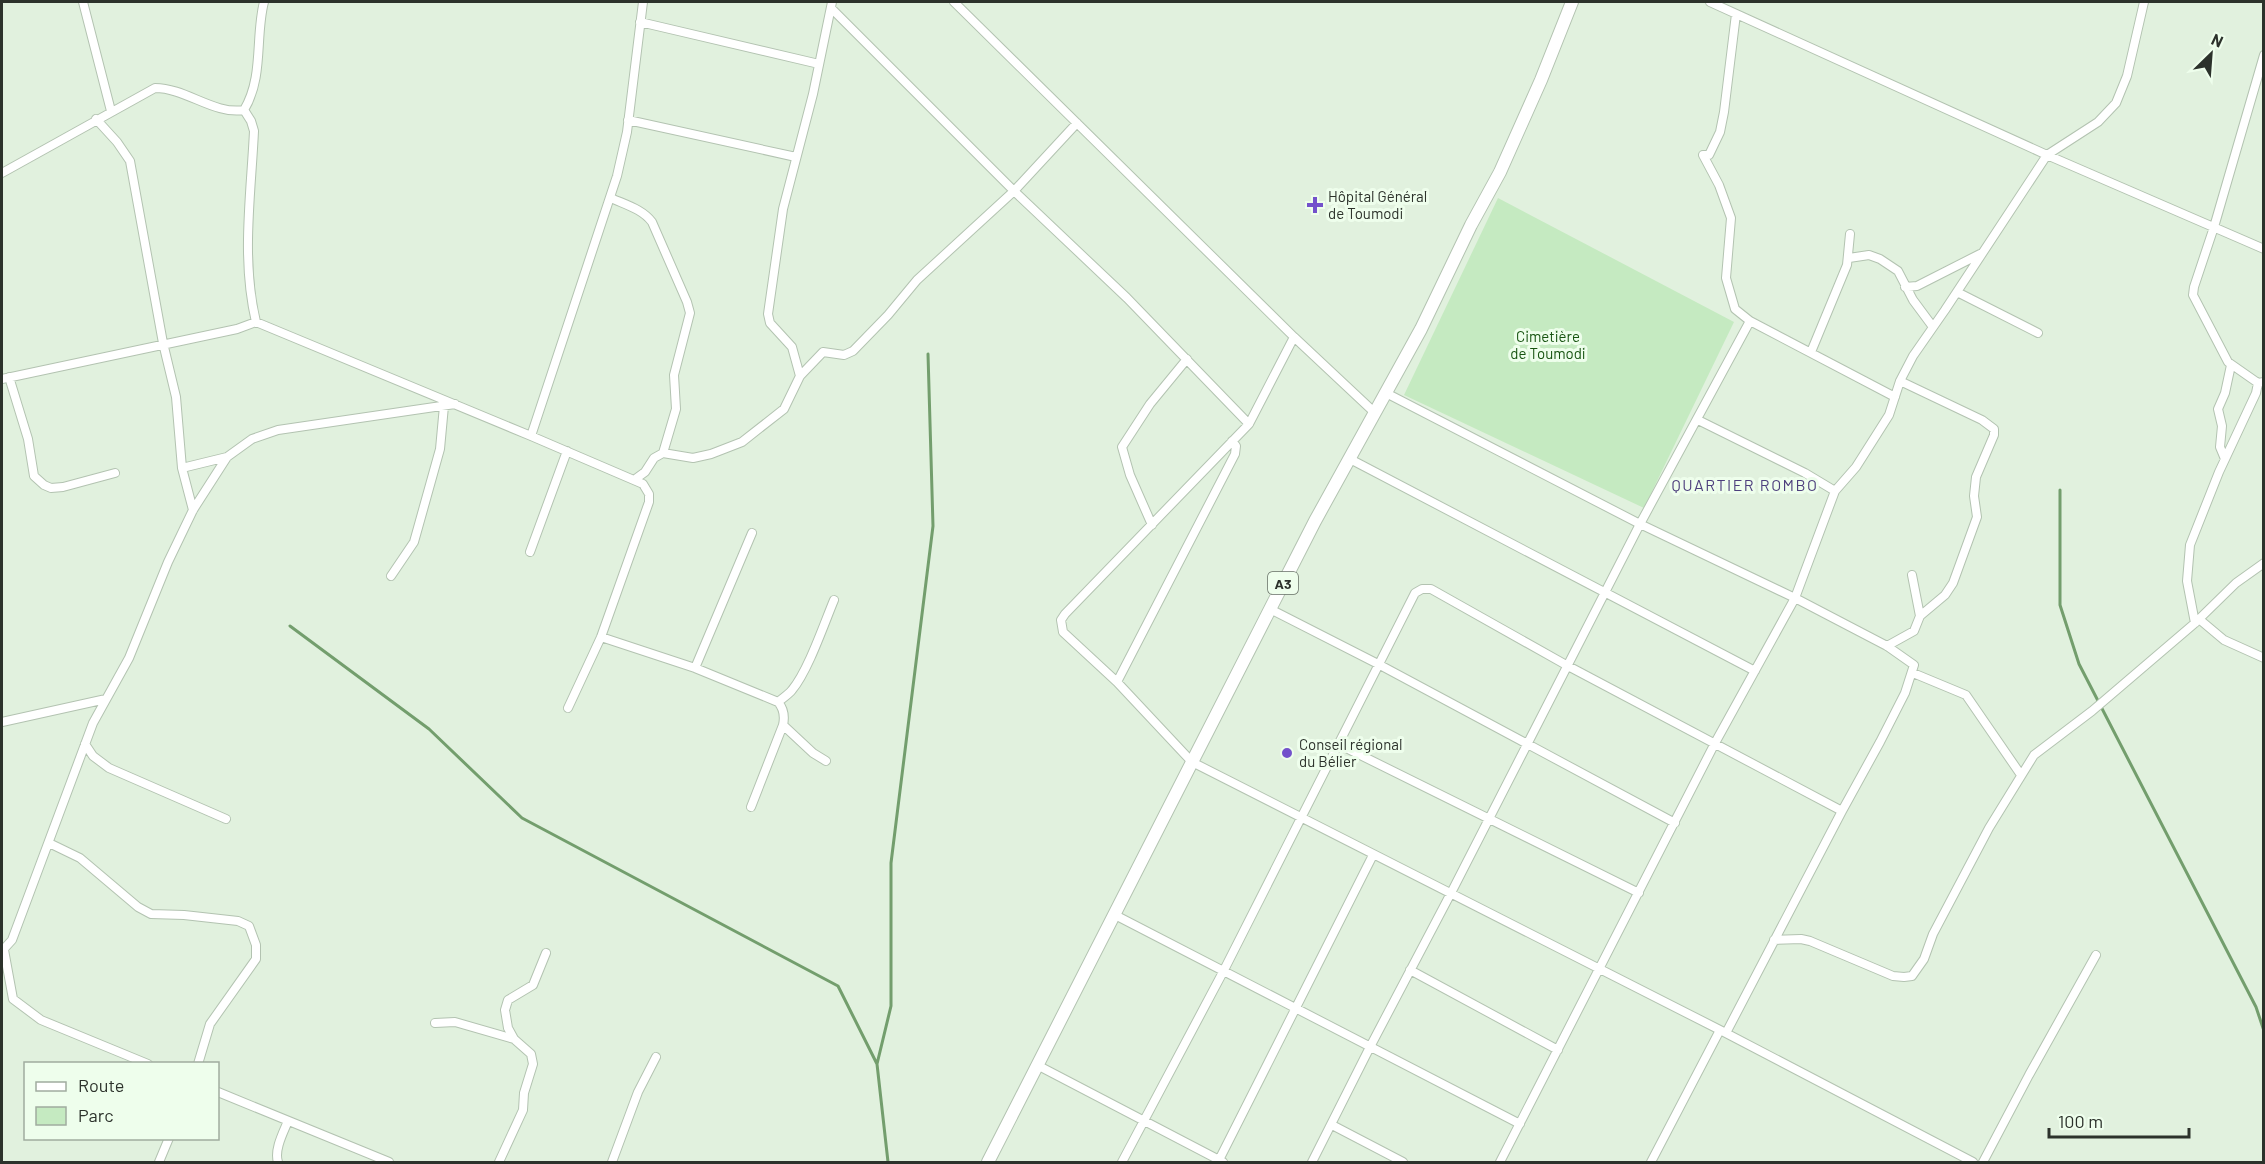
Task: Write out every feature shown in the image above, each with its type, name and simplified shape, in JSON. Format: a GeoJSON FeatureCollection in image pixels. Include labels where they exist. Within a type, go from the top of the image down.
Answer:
{"type":"FeatureCollection","features":[{"type":"Feature","properties":{"kind":"main road","name":"A3"},"geometry":{"type":"LineString","coordinates":[[988,1162],[1270,609],[1374,412],[1421,329],[1471,225],[1500,172],[1541,80],[1572,2]]}},
{"type":"Feature","properties":{"kind":"street"},"geometry":{"type":"LineString","coordinates":[[83,2],[111,111]]}},
{"type":"Feature","properties":{"kind":"street"},"geometry":{"type":"LineString","coordinates":[[244,110],[249,102],[260,53],[260,18],[264,2]]}},
{"type":"Feature","properties":{"kind":"street"},"geometry":{"type":"LineString","coordinates":[[531,436],[611,198],[623,151],[643,2]]}},
{"type":"Feature","properties":{"kind":"street"},"geometry":{"type":"LineString","coordinates":[[954,2],[1294,337],[1374,412]]}},
{"type":"Feature","properties":{"kind":"street"},"geometry":{"type":"LineString","coordinates":[[1710,2],[2047,155],[2264,249]]}},
{"type":"Feature","properties":{"kind":"street"},"geometry":{"type":"LineString","coordinates":[[1500,1162],[1715,743],[1795,598],[1836,491],[1856,466],[1889,415],[1900,381],[1913,356],[2047,155],[2098,123],[2116,103],[2127,76],[2144,2]]}},
{"type":"Feature","properties":{"kind":"street"},"geometry":{"type":"LineString","coordinates":[[800,376],[792,347],[770,323],[768,314],[783,209],[832,5]]}},
{"type":"Feature","properties":{"kind":"street"},"geometry":{"type":"LineString","coordinates":[[832,5],[1014,190],[1127,298],[1249,424]]}},
{"type":"Feature","properties":{"kind":"street"},"geometry":{"type":"LineString","coordinates":[[1736,14],[1725,112],[1720,132],[1709,155],[1703,155],[1719,185],[1731,218],[1726,278],[1735,309],[1750,321],[1895,397]]}},
{"type":"Feature","properties":{"kind":"street"},"geometry":{"type":"LineString","coordinates":[[640,22],[819,64]]}},
{"type":"Feature","properties":{"kind":"street"},"geometry":{"type":"LineString","coordinates":[[2264,55],[2214,227],[2193,287],[2193,295],[2231,365],[2261,382],[2197,525],[2188,556],[2188,591],[2197,621],[2224,640],[2264,658]]}},
{"type":"Feature","properties":{"kind":"street"},"geometry":{"type":"LineString","coordinates":[[2,173],[155,88],[165,88],[229,111],[244,110]]}},
{"type":"Feature","properties":{"kind":"street"},"geometry":{"type":"LineString","coordinates":[[244,110],[254,131],[247,242],[249,292],[256,322]]}},
{"type":"Feature","properties":{"kind":"street"},"geometry":{"type":"LineString","coordinates":[[96,119],[117,142],[130,161],[163,344],[176,397],[182,468],[193,510]]}},
{"type":"Feature","properties":{"kind":"street"},"geometry":{"type":"LineString","coordinates":[[628,120],[796,157]]}},
{"type":"Feature","properties":{"kind":"street"},"geometry":{"type":"LineString","coordinates":[[634,480],[645,472],[654,458],[663,453],[693,458],[711,454],[742,442],[784,409],[800,376],[823,352],[844,355],[853,351],[888,315],[917,280],[1014,190],[1077,123]]}},
{"type":"Feature","properties":{"kind":"street"},"geometry":{"type":"LineString","coordinates":[[611,198],[646,214],[652,222],[690,313],[674,375],[676,409],[663,453]]}},
{"type":"Feature","properties":{"kind":"street"},"geometry":{"type":"LineString","coordinates":[[1811,352],[1849,258],[1850,234]]}},
{"type":"Feature","properties":{"kind":"street"},"geometry":{"type":"LineString","coordinates":[[1905,287],[1917,286],[1982,254]]}},
{"type":"Feature","properties":{"kind":"street"},"geometry":{"type":"LineString","coordinates":[[1849,258],[1869,255],[1880,259],[1900,273],[1905,287],[1933,327]]}},
{"type":"Feature","properties":{"kind":"street"},"geometry":{"type":"LineString","coordinates":[[1957,292],[2038,333]]}},
{"type":"Feature","properties":{"kind":"street"},"geometry":{"type":"LineString","coordinates":[[1312,1162],[1640,524],[1750,321]]}},
{"type":"Feature","properties":{"kind":"street"},"geometry":{"type":"LineString","coordinates":[[115,473],[51,489],[39,481],[34,476],[28,439],[5,378],[237,329],[256,322],[634,480],[647,488],[649,501],[601,637],[568,708]]}},
{"type":"Feature","properties":{"kind":"street"},"geometry":{"type":"LineString","coordinates":[[1294,337],[1249,424],[1062,620],[1063,632],[1117,682],[1192,762],[1723,1031],[1973,1162]]}},
{"type":"Feature","properties":{"kind":"street"},"geometry":{"type":"LineString","coordinates":[[1152,525],[1130,475],[1122,447],[1150,404],[1186,359]]}},
{"type":"Feature","properties":{"kind":"street"},"geometry":{"type":"LineString","coordinates":[[2225,459],[2221,453],[2222,426],[2218,409],[2225,393],[2231,365]]}},
{"type":"Feature","properties":{"kind":"street"},"geometry":{"type":"LineString","coordinates":[[1887,646],[1914,631],[1920,616],[1950,590],[1977,517],[1974,496],[1976,477],[1994,435],[1994,429],[1982,420],[1900,381]]}},
{"type":"Feature","properties":{"kind":"street"},"geometry":{"type":"LineString","coordinates":[[1386,393],[1640,524],[1795,598],[1887,646],[1914,664],[1913,673],[1880,742],[1651,1162]]}},
{"type":"Feature","properties":{"kind":"street"},"geometry":{"type":"LineString","coordinates":[[182,468],[226,457],[252,439],[278,430],[456,404]]}},
{"type":"Feature","properties":{"kind":"street"},"geometry":{"type":"LineString","coordinates":[[391,576],[414,542],[440,449],[444,406]]}},
{"type":"Feature","properties":{"kind":"street"},"geometry":{"type":"LineString","coordinates":[[1698,420],[1805,473],[1836,491]]}},
{"type":"Feature","properties":{"kind":"street"},"geometry":{"type":"LineString","coordinates":[[1117,682],[1235,454],[1236,446],[1232,441]]}},
{"type":"Feature","properties":{"kind":"street"},"geometry":{"type":"LineString","coordinates":[[530,552],[567,451]]}},
{"type":"Feature","properties":{"kind":"street"},"geometry":{"type":"LineString","coordinates":[[143,1062],[41,1020],[13,999],[3,950],[12,940],[93,723],[129,658],[168,562],[193,510],[226,457]]}},
{"type":"Feature","properties":{"kind":"street"},"geometry":{"type":"LineString","coordinates":[[1350,459],[1755,671]]}},
{"type":"Feature","properties":{"kind":"street"},"geometry":{"type":"LineString","coordinates":[[695,668],[752,533]]}},
{"type":"Feature","properties":{"kind":"street"},"geometry":{"type":"LineString","coordinates":[[1774,940],[1810,941],[1893,976],[1904,978],[1912,976],[1924,959],[1934,934],[1989,828],[2034,754],[2092,711],[2197,621],[2236,583],[2264,563]]}},
{"type":"Feature","properties":{"kind":"street"},"geometry":{"type":"LineString","coordinates":[[1912,575],[1920,616]]}},
{"type":"Feature","properties":{"kind":"street"},"geometry":{"type":"LineString","coordinates":[[1122,1162],[1223,972],[1415,593],[1422,589],[1431,589],[1568,666],[1842,811]]}},
{"type":"Feature","properties":{"kind":"street"},"geometry":{"type":"LineString","coordinates":[[778,702],[793,690],[834,600]]}},
{"type":"Feature","properties":{"kind":"street"},"geometry":{"type":"LineString","coordinates":[[1270,609],[1528,743],[1675,823]]}},
{"type":"Feature","properties":{"kind":"street"},"geometry":{"type":"LineString","coordinates":[[601,637],[695,668],[778,702],[782,707],[783,724],[751,807]]}},
{"type":"Feature","properties":{"kind":"street"},"geometry":{"type":"LineString","coordinates":[[1913,673],[1966,695],[2021,775]]}},
{"type":"Feature","properties":{"kind":"street"},"geometry":{"type":"LineString","coordinates":[[2,722],[106,699]]}},
{"type":"Feature","properties":{"kind":"street"},"geometry":{"type":"LineString","coordinates":[[783,724],[813,753],[826,761]]}},
{"type":"Feature","properties":{"kind":"street"},"geometry":{"type":"LineString","coordinates":[[86,744],[93,756],[109,768],[226,819]]}},
{"type":"Feature","properties":{"kind":"street"},"geometry":{"type":"LineString","coordinates":[[1338,744],[1638,894]]}},
{"type":"Feature","properties":{"kind":"street"},"geometry":{"type":"LineString","coordinates":[[49,843],[80,858],[138,907],[151,914],[238,921],[249,926],[256,945],[256,959],[210,1024],[199,1062]]}},
{"type":"Feature","properties":{"kind":"street"},"geometry":{"type":"LineString","coordinates":[[1037,1065],[1220,1162],[1373,855]]}},
{"type":"Feature","properties":{"kind":"street"},"geometry":{"type":"LineString","coordinates":[[1115,915],[1520,1124]]}},
{"type":"Feature","properties":{"kind":"street"},"geometry":{"type":"LineString","coordinates":[[499,1162],[523,1110],[524,1093],[533,1064],[531,1054],[514,1039],[508,1028],[505,1010],[508,1000],[533,985],[546,953]]}},
{"type":"Feature","properties":{"kind":"street"},"geometry":{"type":"LineString","coordinates":[[1983,1162],[2096,955]]}},
{"type":"Feature","properties":{"kind":"street"},"geometry":{"type":"LineString","coordinates":[[1410,970],[1558,1050]]}},
{"type":"Feature","properties":{"kind":"street"},"geometry":{"type":"LineString","coordinates":[[435,1023],[455,1022],[514,1039]]}},
{"type":"Feature","properties":{"kind":"street"},"geometry":{"type":"LineString","coordinates":[[612,1162],[638,1092],[656,1057]]}},
{"type":"Feature","properties":{"kind":"street"},"geometry":{"type":"LineString","coordinates":[[219,1092],[389,1162]]}},
{"type":"Feature","properties":{"kind":"street"},"geometry":{"type":"LineString","coordinates":[[278,1162],[276,1157],[288,1121]]}},
{"type":"Feature","properties":{"kind":"street"},"geometry":{"type":"LineString","coordinates":[[1332,1125],[1403,1162]]}},
{"type":"Feature","properties":{"kind":"street"},"geometry":{"type":"LineString","coordinates":[[159,1162],[168,1140]]}},
{"type":"Feature","properties":{"kind":"green space","name":"Cimetière de Toumodi"},"geometry":{"type":"Polygon","coordinates":[[[1498,198],[1734,322],[1644,508],[1404,395],[1498,198]]]}},
{"type":"Feature","properties":{"kind":"waterway"},"geometry":{"type":"LineString","coordinates":[[877,1064],[891,1006],[891,863],[933,526],[928,354]]}},
{"type":"Feature","properties":{"kind":"waterway"},"geometry":{"type":"LineString","coordinates":[[2060,490],[2060,605],[2079,664],[2256,1007],[2264,1031]]}},
{"type":"Feature","properties":{"kind":"waterway"},"geometry":{"type":"LineString","coordinates":[[290,626],[429,729],[522,818],[838,986],[877,1064],[888,1162]]}},
{"type":"Feature","properties":{"kind":"place","name":"Hôpital Général de Toumodi"},"geometry":{"type":"Point","coordinates":[1315,205]}},
{"type":"Feature","properties":{"kind":"place","name":"Conseil régional du Bélier"},"geometry":{"type":"Point","coordinates":[1287,753]}},
{"type":"Feature","properties":{"kind":"district","name":"QUARTIER ROMBO"},"geometry":{"type":"Point","coordinates":[1745,484]}}]}
